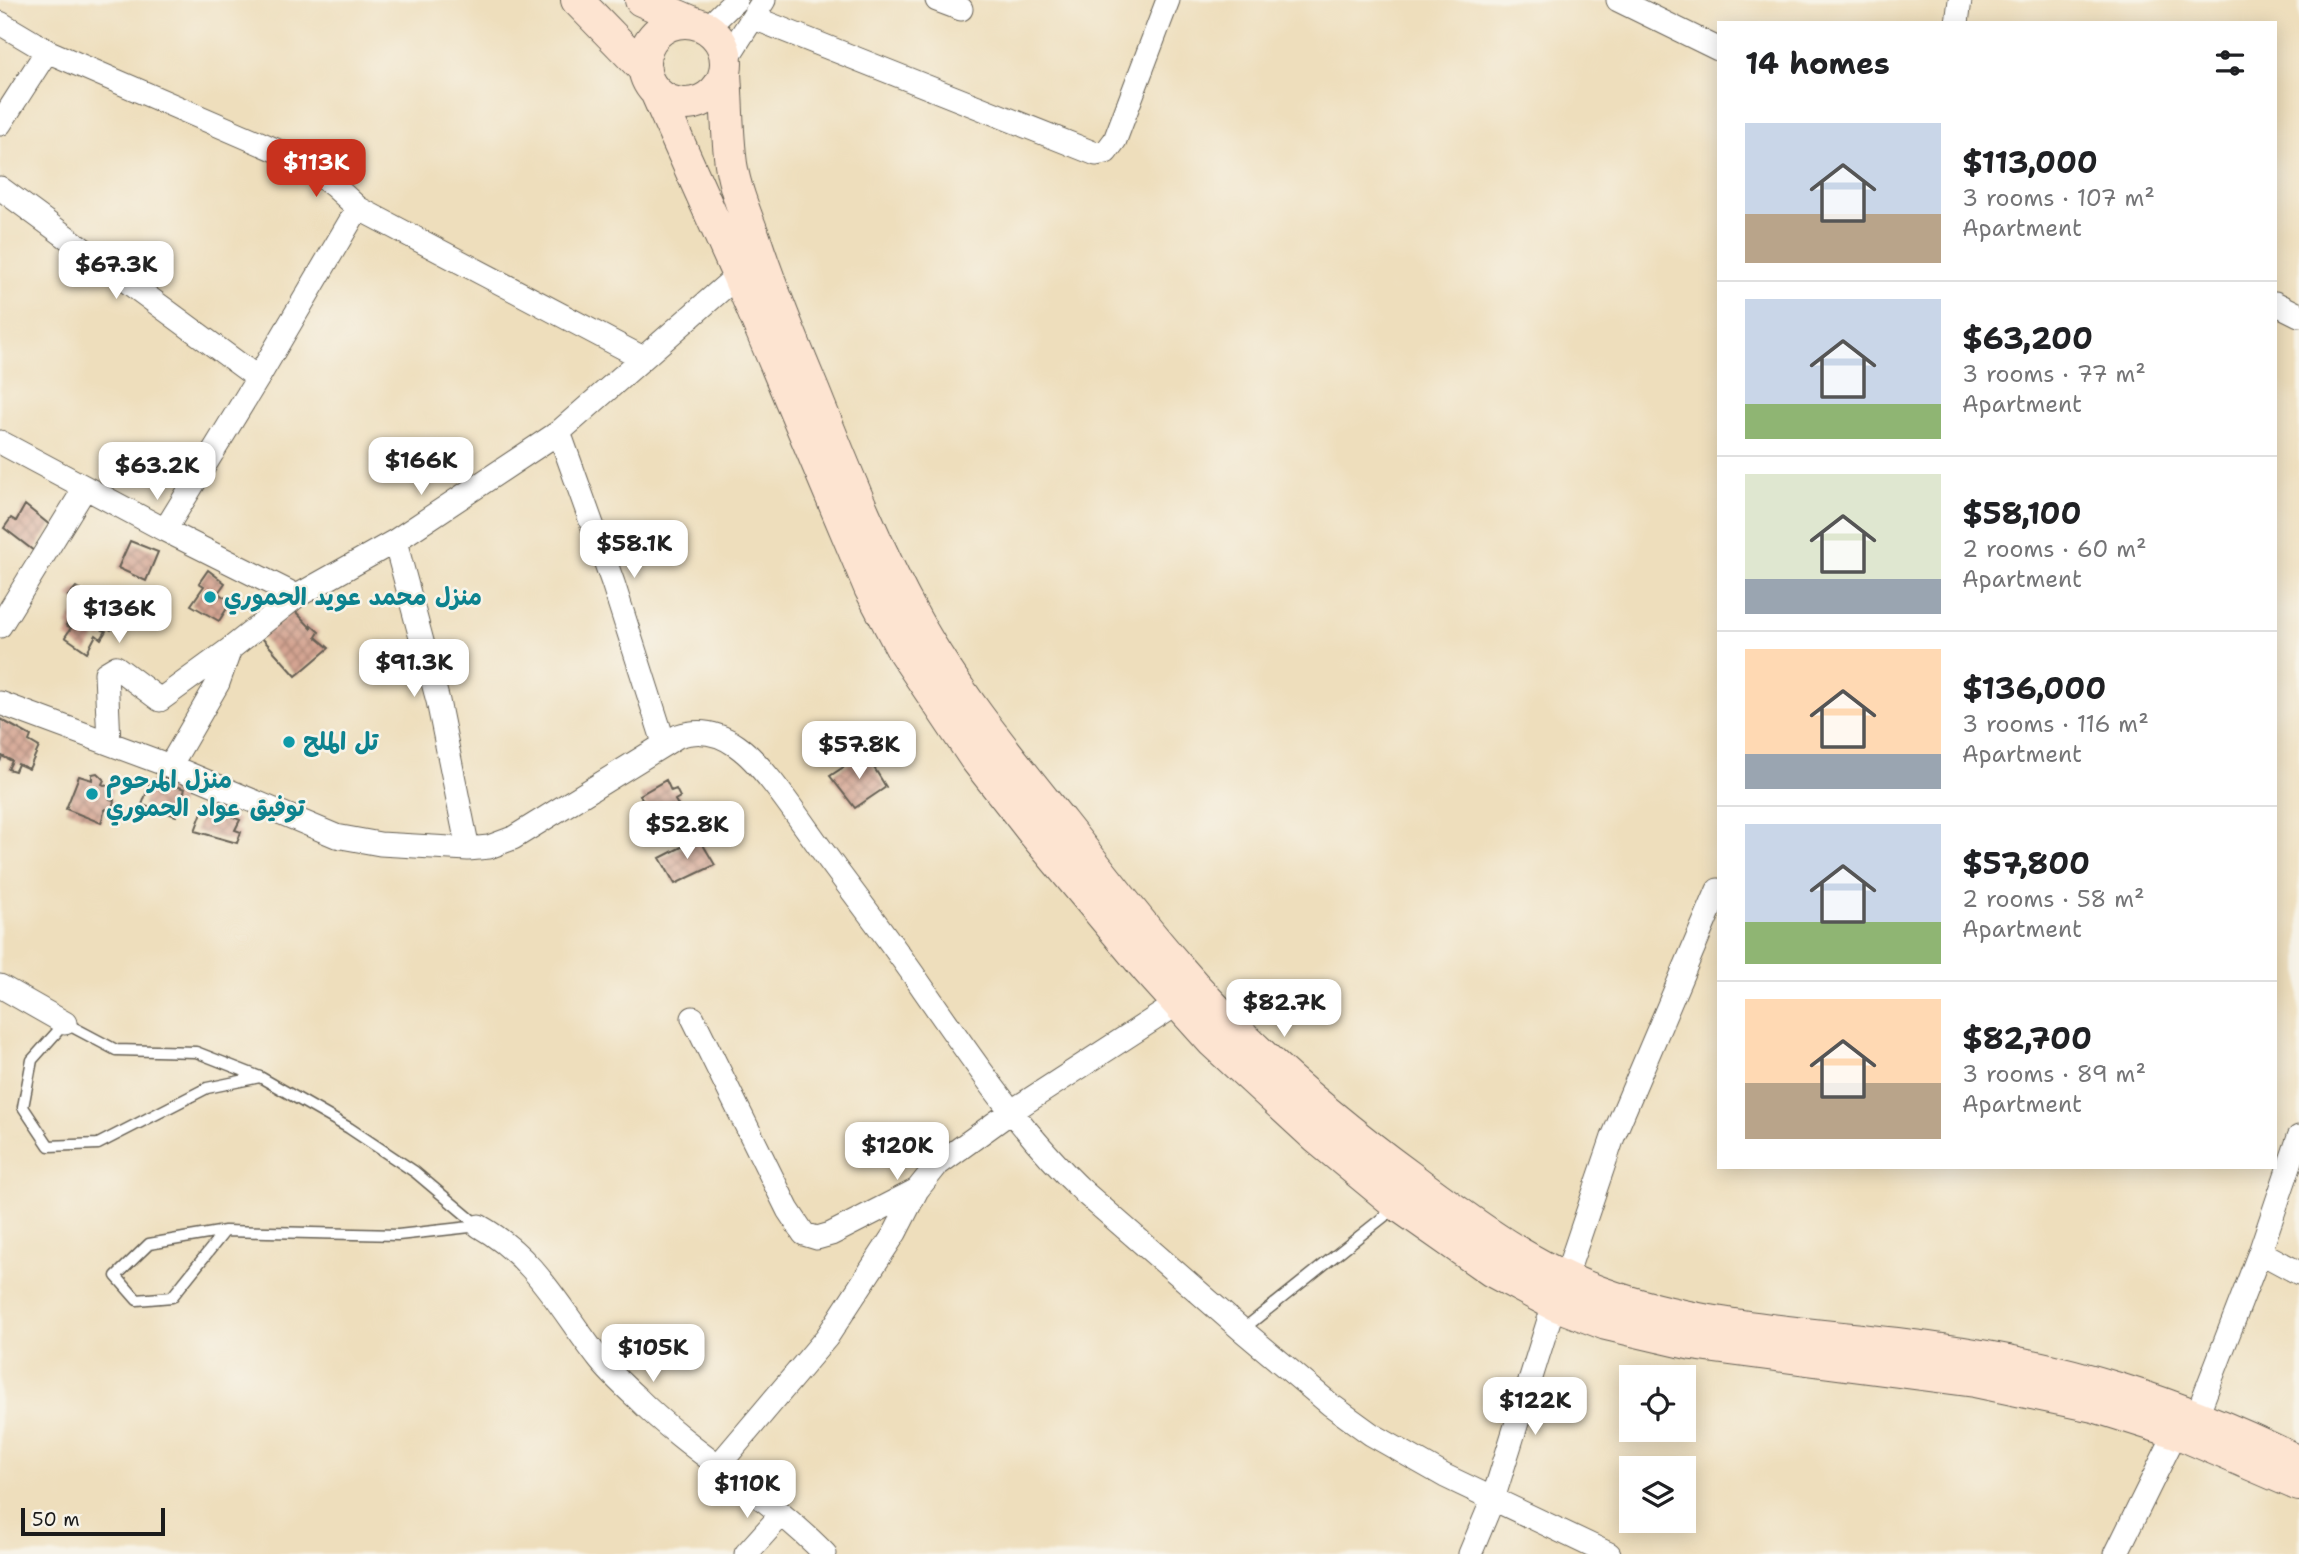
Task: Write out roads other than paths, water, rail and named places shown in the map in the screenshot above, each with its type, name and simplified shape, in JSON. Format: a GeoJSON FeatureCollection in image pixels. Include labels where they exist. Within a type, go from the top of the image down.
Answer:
{"type":"FeatureCollection","features":[{"type":"Feature","properties":{"kind":"main road"},"geometry":{"type":"LineString","coordinates":[[577,0],[666,99],[678,103],[702,100],[712,94],[720,84],[726,66]]}},
{"type":"Feature","properties":{"kind":"main road"},"geometry":{"type":"LineString","coordinates":[[641,0],[700,25],[717,36],[723,47],[734,177],[774,296],[862,512],[917,622],[961,693],[1177,967],[1269,1061],[1350,1133],[1465,1219],[1527,1258],[1559,1291]]}},
{"type":"Feature","properties":{"kind":"main road"},"geometry":{"type":"LineString","coordinates":[[700,25],[670,25],[660,30],[647,48],[651,81],[738,275],[870,588],[902,649],[975,758],[1041,842],[1177,1004],[1235,1063],[1309,1131],[1398,1205],[1492,1271],[1559,1291],[1683,1317],[1738,1327],[1935,1349],[2020,1362],[2107,1384],[2299,1485]]}},
{"type":"Feature","properties":{"kind":"main road"},"geometry":{"type":"LineString","coordinates":[[2187,1424],[2299,1462]]}},
{"type":"Feature","properties":{"kind":"street"},"geometry":{"type":"LineString","coordinates":[[700,25],[736,0]]}},
{"type":"Feature","properties":{"kind":"street"},"geometry":{"type":"LineString","coordinates":[[937,0],[961,9]]}},
{"type":"Feature","properties":{"kind":"street"},"geometry":{"type":"LineString","coordinates":[[726,66],[759,9],[1096,154],[1106,152],[1115,141],[1168,0]]}},
{"type":"Feature","properties":{"kind":"street"},"geometry":{"type":"LineString","coordinates":[[1618,0],[1717,49]]}},
{"type":"Feature","properties":{"kind":"street"},"geometry":{"type":"LineString","coordinates":[[1957,21],[1960,0]]}},
{"type":"Feature","properties":{"kind":"street"},"geometry":{"type":"LineString","coordinates":[[0,23],[47,51],[282,152],[319,173],[358,208],[643,358]]}},
{"type":"Feature","properties":{"kind":"street"},"geometry":{"type":"LineString","coordinates":[[0,124],[47,51]]}},
{"type":"Feature","properties":{"kind":"street"},"geometry":{"type":"LineString","coordinates":[[0,188],[258,379]]}},
{"type":"Feature","properties":{"kind":"street"},"geometry":{"type":"LineString","coordinates":[[165,530],[258,379],[358,208]]}},
{"type":"Feature","properties":{"kind":"street"},"geometry":{"type":"LineString","coordinates":[[109,743],[106,673],[110,669],[116,667],[160,700],[297,596],[395,541],[559,432],[738,275]]}},
{"type":"Feature","properties":{"kind":"street"},"geometry":{"type":"LineString","coordinates":[[2277,304],[2299,315]]}},
{"type":"Feature","properties":{"kind":"street"},"geometry":{"type":"LineString","coordinates":[[559,432],[664,743]]}},
{"type":"Feature","properties":{"kind":"street"},"geometry":{"type":"LineString","coordinates":[[0,442],[165,530],[297,596]]}},
{"type":"Feature","properties":{"kind":"street"},"geometry":{"type":"LineString","coordinates":[[0,626],[85,488]]}},
{"type":"Feature","properties":{"kind":"street"},"geometry":{"type":"LineString","coordinates":[[395,541],[438,701],[468,849]]}},
{"type":"Feature","properties":{"kind":"street"},"geometry":{"type":"LineString","coordinates":[[170,766],[218,683],[230,649]]}},
{"type":"Feature","properties":{"kind":"street"},"geometry":{"type":"LineString","coordinates":[[0,704],[170,766],[336,836],[380,844],[468,849],[489,847],[513,838],[664,743],[688,733],[704,732],[729,741],[751,759],[900,955],[1012,1111],[1065,1174],[1242,1330],[1331,1405],[1371,1434],[1416,1461],[1609,1554]]}},
{"type":"Feature","properties":{"kind":"street"},"geometry":{"type":"LineString","coordinates":[[1470,1554],[1493,1499],[1559,1291],[1613,1137],[1717,892]]}},
{"type":"Feature","properties":{"kind":"street"},"geometry":{"type":"LineString","coordinates":[[0,986],[65,1023]]}},
{"type":"Feature","properties":{"kind":"street"},"geometry":{"type":"LineString","coordinates":[[718,1466],[827,1337],[888,1244],[917,1190],[937,1165],[1012,1111],[1177,1004]]}},
{"type":"Feature","properties":{"kind":"street"},"geometry":{"type":"LineString","coordinates":[[693,1017],[788,1210],[804,1234],[817,1238],[831,1234],[917,1190]]}},
{"type":"Feature","properties":{"kind":"street"},"geometry":{"type":"LineString","coordinates":[[2116,1554],[2187,1424],[2260,1252],[2299,1138]]}},
{"type":"Feature","properties":{"kind":"street"},"geometry":{"type":"LineString","coordinates":[[478,1226],[501,1238],[533,1268],[600,1361],[665,1426],[781,1515],[824,1554]]}},
{"type":"Feature","properties":{"kind":"street"},"geometry":{"type":"LineString","coordinates":[[2260,1252],[2299,1273]]}},
{"type":"Feature","properties":{"kind":"street"},"geometry":{"type":"LineString","coordinates":[[746,1554],[781,1515]]}},
{"type":"Feature","properties":{"kind":"lane"},"geometry":{"type":"LineString","coordinates":[[261,1077],[207,1088],[98,1144],[49,1146],[23,1107],[33,1060],[65,1023],[116,1050],[196,1052],[261,1077],[349,1128],[415,1172],[478,1226]]}},
{"type":"Feature","properties":{"kind":"lane"},"geometry":{"type":"LineString","coordinates":[[1242,1330],[1398,1205]]}},
{"type":"Feature","properties":{"kind":"lane"},"geometry":{"type":"LineString","coordinates":[[225,1231],[172,1297],[137,1300],[116,1276],[149,1244],[225,1231],[398,1235],[478,1226]]}},
{"type":"Feature","properties":{"kind":"place","name":"منزل محمد عويد الحموري"},"geometry":{"type":"Point","coordinates":[210,597]}},
{"type":"Feature","properties":{"kind":"place","name":"تل الملح"},"geometry":{"type":"Point","coordinates":[289,742]}},
{"type":"Feature","properties":{"kind":"place","name":"منزل المرحوم توفيق عواد الحموري"},"geometry":{"type":"Point","coordinates":[92,794]}}]}
